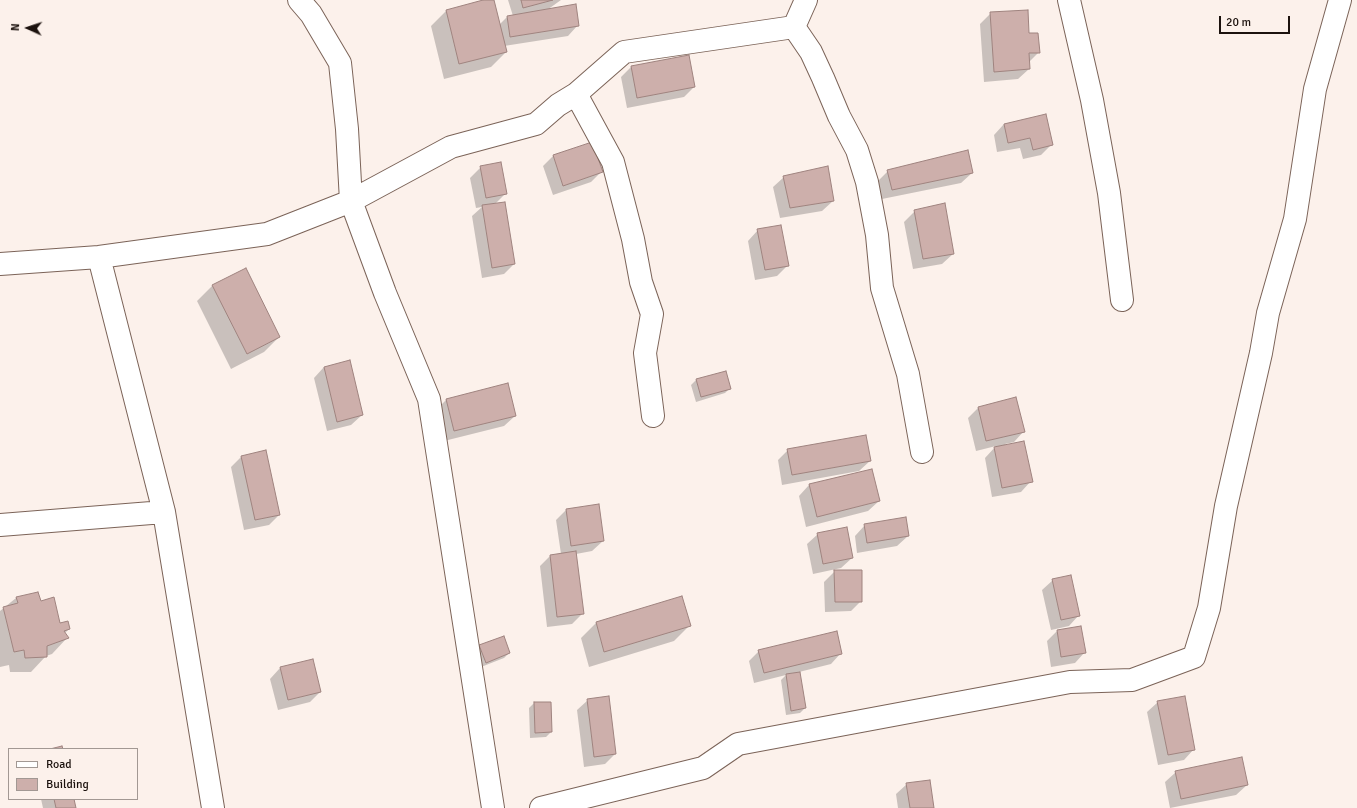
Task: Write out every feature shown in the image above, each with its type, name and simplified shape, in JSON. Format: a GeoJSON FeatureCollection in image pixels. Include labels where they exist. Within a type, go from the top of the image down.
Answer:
{"type":"FeatureCollection","features":[{"type":"Feature","properties":{"kind":"street"},"geometry":{"type":"LineString","coordinates":[[299,0],[312,14],[340,64],[351,201],[385,293],[429,399],[493,808]]}},
{"type":"Feature","properties":{"kind":"street"},"geometry":{"type":"LineString","coordinates":[[794,26],[806,0]]}},
{"type":"Feature","properties":{"kind":"street"},"geometry":{"type":"LineString","coordinates":[[1069,0],[1092,100],[1106,177],[1122,300]]}},
{"type":"Feature","properties":{"kind":"street"},"geometry":{"type":"LineString","coordinates":[[541,808],[703,768],[738,744],[1070,682],[1132,680],[1194,657],[1209,608],[1226,506],[1261,352],[1268,313],[1295,219],[1315,89],[1340,0]]}},
{"type":"Feature","properties":{"kind":"street"},"geometry":{"type":"LineString","coordinates":[[0,264],[98,257],[267,234],[351,201],[451,147],[536,124],[558,105],[576,94],[624,52],[794,26]]}},
{"type":"Feature","properties":{"kind":"street"},"geometry":{"type":"LineString","coordinates":[[794,26],[811,52],[824,78],[839,116],[857,150],[867,182],[877,235],[882,288],[908,374],[922,452]]}},
{"type":"Feature","properties":{"kind":"street"},"geometry":{"type":"LineString","coordinates":[[576,94],[612,162],[633,239],[641,282],[652,314],[645,353],[653,416]]}},
{"type":"Feature","properties":{"kind":"street"},"geometry":{"type":"LineString","coordinates":[[98,257],[164,512],[213,808]]}},
{"type":"Feature","properties":{"kind":"street"},"geometry":{"type":"LineString","coordinates":[[0,525],[164,512]]}},
{"type":"Feature","properties":{"kind":"building"},"geometry":{"type":"Polygon","coordinates":[[[483,0],[494,0],[507,52],[459,64],[446,10],[483,0]]]}},
{"type":"Feature","properties":{"kind":"building"},"geometry":{"type":"Polygon","coordinates":[[[521,0],[553,0],[523,8],[521,0]]]}},
{"type":"Feature","properties":{"kind":"building"},"geometry":{"type":"Polygon","coordinates":[[[576,4],[579,26],[510,37],[507,16],[576,4]]]}},
{"type":"Feature","properties":{"kind":"building"},"geometry":{"type":"Polygon","coordinates":[[[1028,10],[1029,33],[1038,33],[1040,53],[1029,53],[1030,69],[994,72],[990,12],[1028,10]]]}},
{"type":"Feature","properties":{"kind":"building"},"geometry":{"type":"Polygon","coordinates":[[[689,55],[695,87],[637,98],[631,66],[689,55]]]}},
{"type":"Feature","properties":{"kind":"building"},"geometry":{"type":"Polygon","coordinates":[[[1046,114],[1053,145],[1033,150],[1030,138],[1008,143],[1004,124],[1046,114]]]}},
{"type":"Feature","properties":{"kind":"building"},"geometry":{"type":"Polygon","coordinates":[[[592,142],[603,172],[563,186],[553,155],[592,142]]]}},
{"type":"Feature","properties":{"kind":"building"},"geometry":{"type":"Polygon","coordinates":[[[968,150],[973,173],[892,190],[887,170],[968,150]]]}},
{"type":"Feature","properties":{"kind":"building"},"geometry":{"type":"Polygon","coordinates":[[[501,162],[507,194],[486,198],[480,166],[501,162]]]}},
{"type":"Feature","properties":{"kind":"building"},"geometry":{"type":"Polygon","coordinates":[[[828,166],[834,201],[790,208],[783,176],[828,166]]]}},
{"type":"Feature","properties":{"kind":"building"},"geometry":{"type":"Polygon","coordinates":[[[505,202],[515,264],[492,268],[482,205],[505,202]]]}},
{"type":"Feature","properties":{"kind":"building"},"geometry":{"type":"Polygon","coordinates":[[[945,203],[954,254],[923,259],[914,210],[945,203]]]}},
{"type":"Feature","properties":{"kind":"building"},"geometry":{"type":"Polygon","coordinates":[[[781,225],[789,266],[765,270],[757,229],[781,225]]]}},
{"type":"Feature","properties":{"kind":"building"},"geometry":{"type":"Polygon","coordinates":[[[246,268],[280,337],[247,354],[212,285],[246,268]]]}},
{"type":"Feature","properties":{"kind":"building"},"geometry":{"type":"Polygon","coordinates":[[[350,360],[363,415],[337,422],[324,367],[350,360]]]}},
{"type":"Feature","properties":{"kind":"building"},"geometry":{"type":"Polygon","coordinates":[[[726,371],[731,389],[701,397],[696,379],[726,371]]]}},
{"type":"Feature","properties":{"kind":"building"},"geometry":{"type":"Polygon","coordinates":[[[508,383],[516,416],[454,431],[446,399],[508,383]]]}},
{"type":"Feature","properties":{"kind":"building"},"geometry":{"type":"Polygon","coordinates":[[[1016,397],[1025,432],[986,441],[978,407],[1016,397]]]}},
{"type":"Feature","properties":{"kind":"building"},"geometry":{"type":"Polygon","coordinates":[[[866,435],[871,461],[792,475],[787,449],[866,435]]]}},
{"type":"Feature","properties":{"kind":"building"},"geometry":{"type":"Polygon","coordinates":[[[1024,441],[1033,482],[1002,488],[994,447],[1024,441]]]}},
{"type":"Feature","properties":{"kind":"building"},"geometry":{"type":"Polygon","coordinates":[[[266,450],[280,515],[255,520],[241,456],[266,450]]]}},
{"type":"Feature","properties":{"kind":"building"},"geometry":{"type":"Polygon","coordinates":[[[872,469],[880,501],[817,517],[809,484],[872,469]]]}},
{"type":"Feature","properties":{"kind":"building"},"geometry":{"type":"Polygon","coordinates":[[[599,504],[604,541],[571,546],[566,509],[599,504]]]}},
{"type":"Feature","properties":{"kind":"building"},"geometry":{"type":"Polygon","coordinates":[[[906,517],[909,536],[867,543],[864,524],[906,517]]]}},
{"type":"Feature","properties":{"kind":"building"},"geometry":{"type":"Polygon","coordinates":[[[847,527],[853,558],[823,564],[817,533],[847,527]]]}},
{"type":"Feature","properties":{"kind":"building"},"geometry":{"type":"Polygon","coordinates":[[[576,551],[584,614],[557,617],[550,555],[576,551]]]}},
{"type":"Feature","properties":{"kind":"building"},"geometry":{"type":"Polygon","coordinates":[[[834,570],[862,570],[862,602],[835,602],[834,570]]]}},
{"type":"Feature","properties":{"kind":"building"},"geometry":{"type":"Polygon","coordinates":[[[1071,575],[1080,616],[1061,620],[1052,579],[1071,575]]]}},
{"type":"Feature","properties":{"kind":"building"},"geometry":{"type":"Polygon","coordinates":[[[38,592],[41,601],[54,597],[60,623],[68,621],[70,629],[64,631],[69,638],[47,646],[47,657],[25,658],[24,650],[14,652],[3,607],[18,603],[16,597],[38,592]]]}},
{"type":"Feature","properties":{"kind":"building"},"geometry":{"type":"Polygon","coordinates":[[[682,596],[691,626],[604,652],[596,622],[682,596]]]}},
{"type":"Feature","properties":{"kind":"building"},"geometry":{"type":"Polygon","coordinates":[[[1081,626],[1086,653],[1061,657],[1057,630],[1081,626]]]}},
{"type":"Feature","properties":{"kind":"building"},"geometry":{"type":"Polygon","coordinates":[[[837,631],[842,654],[764,673],[758,650],[837,631]]]}},
{"type":"Feature","properties":{"kind":"building"},"geometry":{"type":"Polygon","coordinates":[[[504,636],[510,653],[486,663],[479,645],[504,636]]]}},
{"type":"Feature","properties":{"kind":"building"},"geometry":{"type":"Polygon","coordinates":[[[313,659],[321,692],[288,700],[280,667],[313,659]]]}},
{"type":"Feature","properties":{"kind":"building"},"geometry":{"type":"Polygon","coordinates":[[[800,672],[806,708],[791,711],[786,674],[800,672]]]}},
{"type":"Feature","properties":{"kind":"building"},"geometry":{"type":"Polygon","coordinates":[[[609,696],[616,754],[594,757],[587,699],[609,696]]]}},
{"type":"Feature","properties":{"kind":"building"},"geometry":{"type":"Polygon","coordinates":[[[1185,696],[1195,750],[1168,755],[1157,701],[1185,696]]]}},
{"type":"Feature","properties":{"kind":"building"},"geometry":{"type":"Polygon","coordinates":[[[534,702],[551,702],[552,732],[535,733],[534,702]]]}},
{"type":"Feature","properties":{"kind":"building"},"geometry":{"type":"Polygon","coordinates":[[[1242,757],[1248,785],[1181,799],[1175,771],[1242,757]]]}},
{"type":"Feature","properties":{"kind":"building"},"geometry":{"type":"Polygon","coordinates":[[[930,780],[934,808],[910,808],[906,783],[930,780]]]}},
{"type":"Feature","properties":{"kind":"building"},"geometry":{"type":"Polygon","coordinates":[[[54,800],[74,800],[76,808],[56,808],[54,800]]]}}]}
